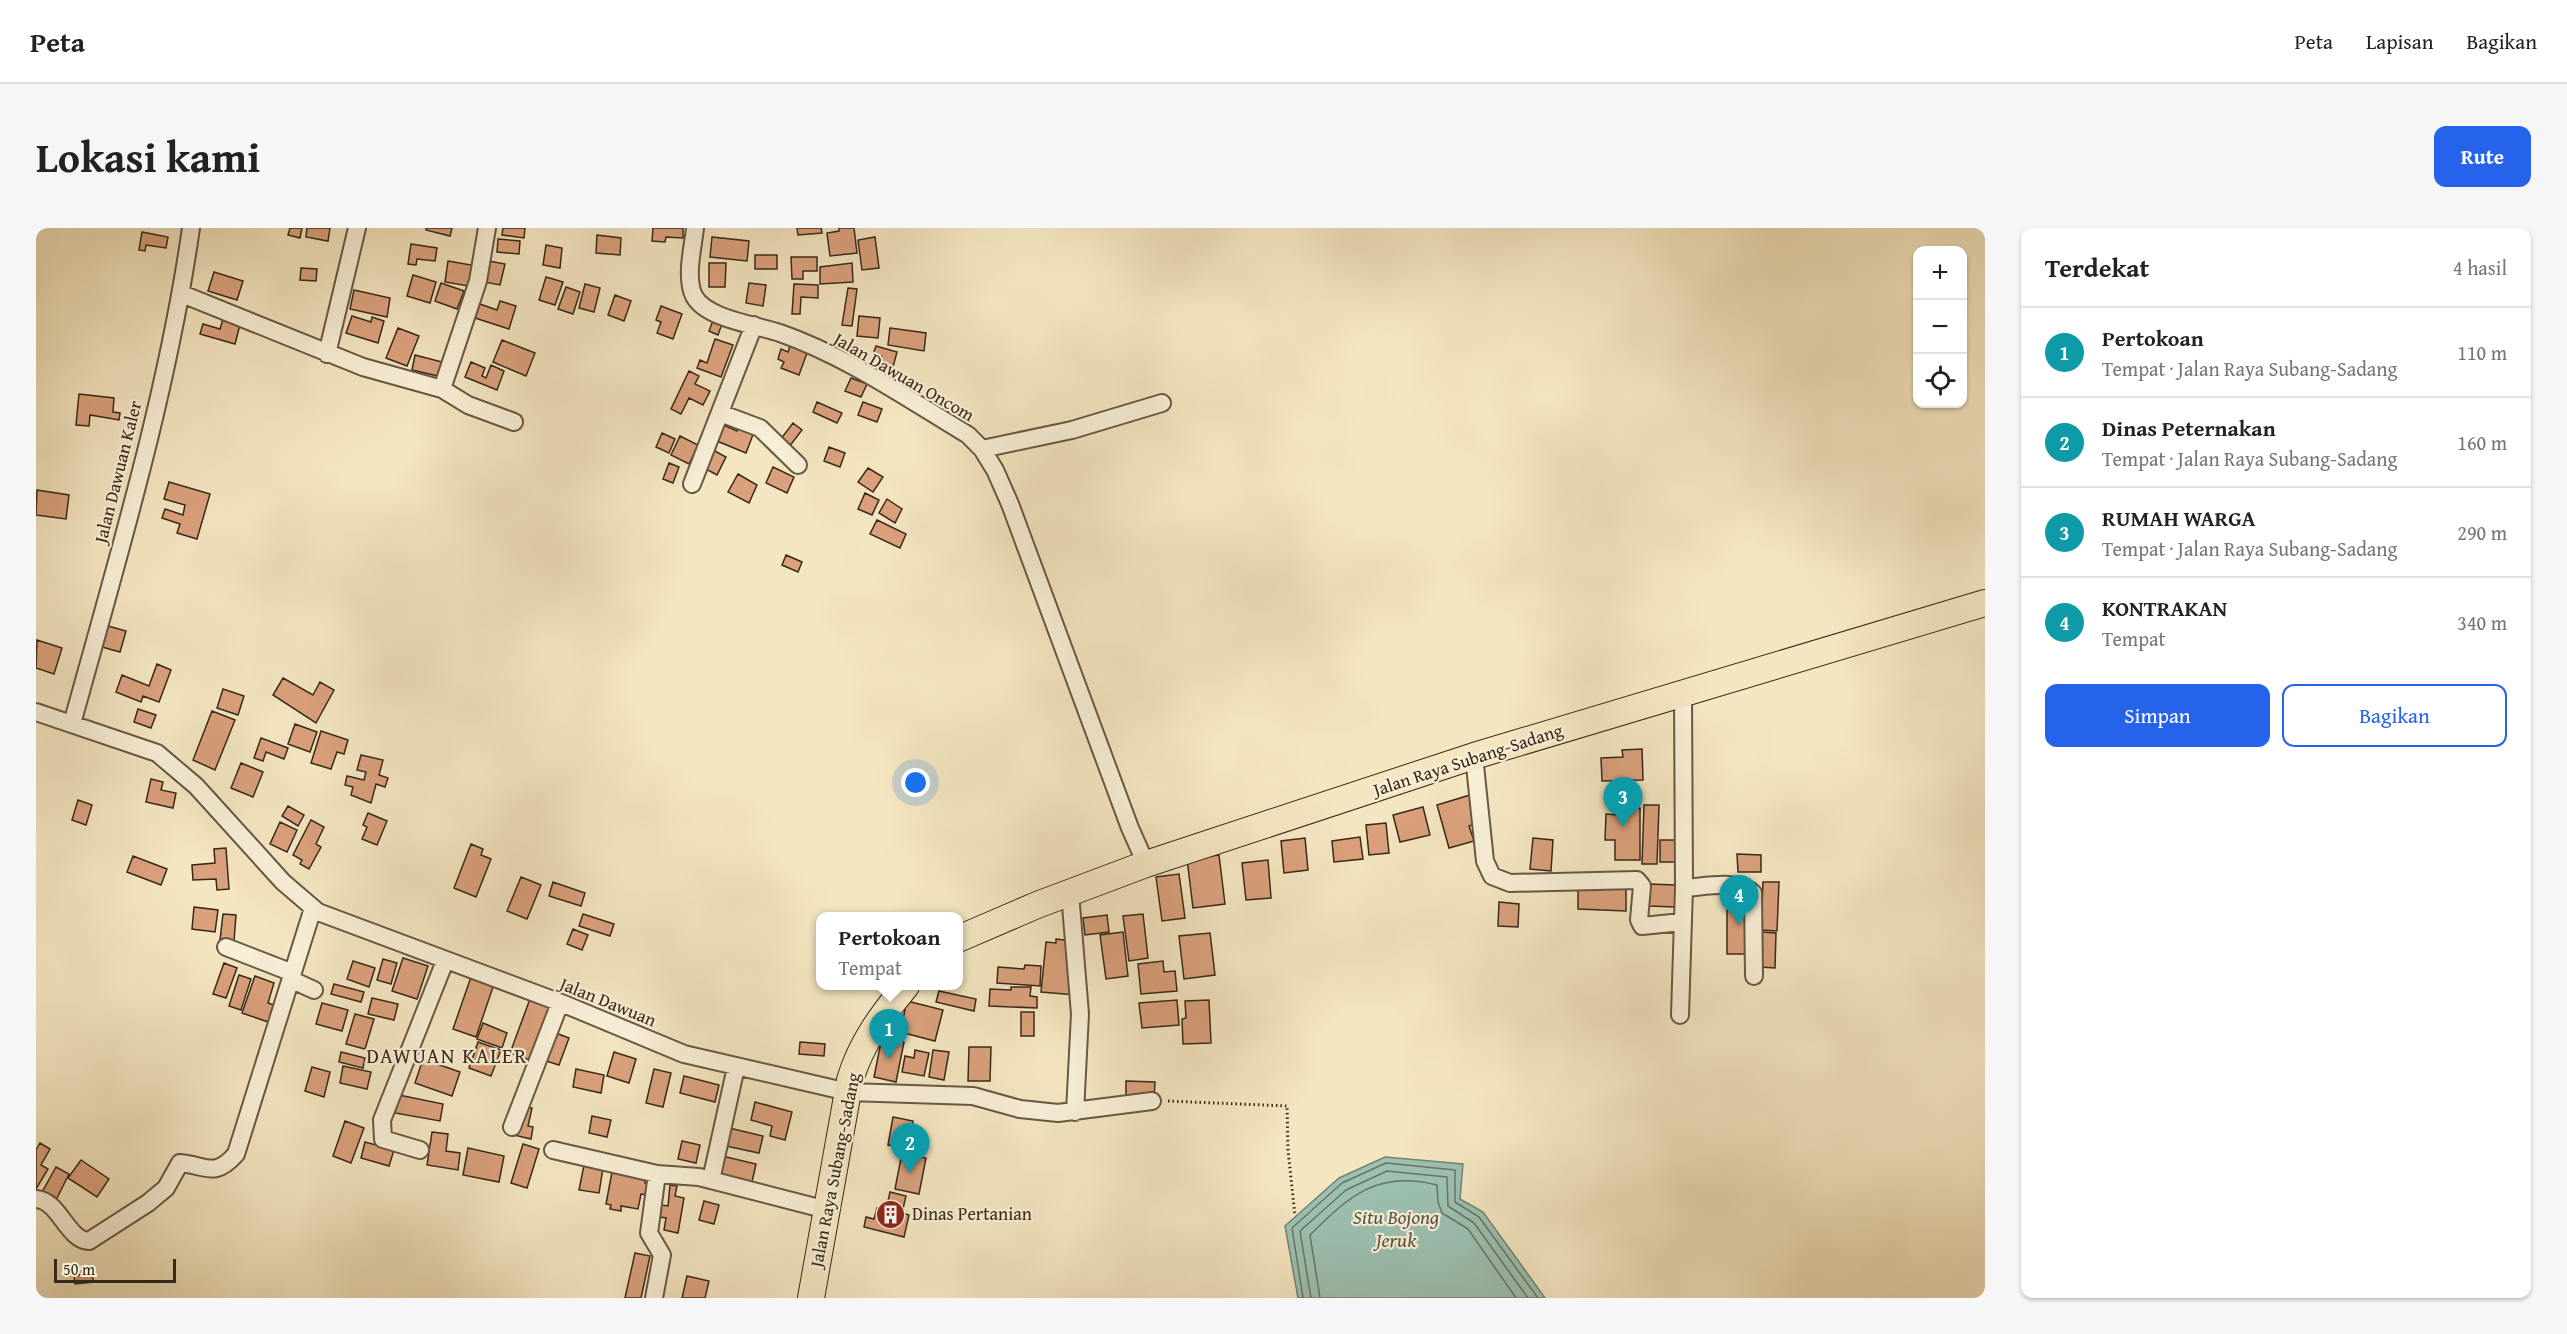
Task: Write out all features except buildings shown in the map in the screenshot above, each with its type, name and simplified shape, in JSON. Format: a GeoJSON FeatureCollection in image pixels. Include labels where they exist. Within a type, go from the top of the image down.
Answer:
{"type":"FeatureCollection","features":[{"type":"Feature","properties":{"kind":"main road","name":"Jalan Raya Subang-Sadang"},"geometry":{"type":"LineString","coordinates":[[963,937],[1146,864],[1474,756],[1985,603]]}},
{"type":"Feature","properties":{"kind":"main road","name":"Jalan Raya Subang-Sadang"},"geometry":{"type":"LineString","coordinates":[[811,1298],[848,1092],[861,1048],[878,1020],[903,990]]}},
{"type":"Feature","properties":{"kind":"street","name":"Jalan Dawuan Kaler"},"geometry":{"type":"LineString","coordinates":[[72,724],[126,526],[182,294],[191,228]]}},
{"type":"Feature","properties":{"kind":"street"},"geometry":{"type":"LineString","coordinates":[[327,354],[357,228]]}},
{"type":"Feature","properties":{"kind":"street"},"geometry":{"type":"LineString","coordinates":[[441,389],[478,281],[487,228]]}},
{"type":"Feature","properties":{"kind":"street","name":"Jalan Dawuan Oncom"},"geometry":{"type":"LineString","coordinates":[[695,228],[690,280],[694,295],[701,304],[717,314],[782,333],[843,362],[968,435],[982,449],[1010,504],[1116,792],[1146,864]]}},
{"type":"Feature","properties":{"kind":"street"},"geometry":{"type":"LineString","coordinates":[[182,294],[327,354],[363,367],[441,389],[468,405],[514,422]]}},
{"type":"Feature","properties":{"kind":"street"},"geometry":{"type":"LineString","coordinates":[[692,484],[754,325]]}},
{"type":"Feature","properties":{"kind":"street"},"geometry":{"type":"LineString","coordinates":[[982,449],[1072,430],[1162,403]]}},
{"type":"Feature","properties":{"kind":"street"},"geometry":{"type":"LineString","coordinates":[[720,413],[760,428],[798,465]]}},
{"type":"Feature","properties":{"kind":"street"},"geometry":{"type":"LineString","coordinates":[[1680,1015],[1684,888],[1683,693]]}},
{"type":"Feature","properties":{"kind":"street","name":"Jalan Dawuan"},"geometry":{"type":"LineString","coordinates":[[36,712],[143,746],[169,762],[196,786],[283,882],[315,910],[359,930],[560,1003],[684,1054],[848,1092],[974,1096],[1020,1109],[1058,1113],[1152,1101]]}},
{"type":"Feature","properties":{"kind":"street"},"geometry":{"type":"LineString","coordinates":[[1474,756],[1485,861],[1492,876],[1510,883],[1637,880],[1642,886],[1639,920],[1642,926],[1682,922]]}},
{"type":"Feature","properties":{"kind":"street"},"geometry":{"type":"LineString","coordinates":[[1684,888],[1734,886],[1749,889],[1754,893],[1754,976]]}},
{"type":"Feature","properties":{"kind":"street"},"geometry":{"type":"LineString","coordinates":[[1070,893],[1080,1014],[1075,1112]]}},
{"type":"Feature","properties":{"kind":"street"},"geometry":{"type":"LineString","coordinates":[[36,1199],[47,1203],[86,1242],[131,1215],[166,1188],[182,1162],[210,1170],[220,1168],[236,1154],[258,1076],[315,910]]}},
{"type":"Feature","properties":{"kind":"street"},"geometry":{"type":"LineString","coordinates":[[226,947],[292,976],[314,990]]}},
{"type":"Feature","properties":{"kind":"street"},"geometry":{"type":"LineString","coordinates":[[420,1150],[383,1139],[382,1120],[445,961]]}},
{"type":"Feature","properties":{"kind":"street"},"geometry":{"type":"LineString","coordinates":[[512,1127],[560,1003]]}},
{"type":"Feature","properties":{"kind":"street"},"geometry":{"type":"LineString","coordinates":[[711,1180],[736,1067]]}},
{"type":"Feature","properties":{"kind":"street"},"geometry":{"type":"LineString","coordinates":[[553,1150],[657,1174],[711,1180],[827,1210]]}},
{"type":"Feature","properties":{"kind":"street"},"geometry":{"type":"LineString","coordinates":[[654,1298],[662,1255],[649,1233],[657,1174]]}},
{"type":"Feature","properties":{"kind":"path"},"geometry":{"type":"LineString","coordinates":[[1152,1101],[1287,1106],[1294,1216]]}},
{"type":"Feature","properties":{"kind":"water","name":"Situ Bojong Jeruk"},"geometry":{"type":"Polygon","coordinates":[[[1385,1157],[1463,1164],[1460,1199],[1483,1212],[1545,1298],[1298,1298],[1285,1226],[1339,1178],[1385,1157]]]}},
{"type":"Feature","properties":{"kind":"place","name":"RUMAH WARGA"},"geometry":{"type":"Point","coordinates":[1623,827]}},
{"type":"Feature","properties":{"kind":"place","name":"KONTRAKAN"},"geometry":{"type":"Point","coordinates":[1739,925]}},
{"type":"Feature","properties":{"kind":"place","name":"Pertokoan"},"geometry":{"type":"Point","coordinates":[889,1059]}},
{"type":"Feature","properties":{"kind":"place","name":"Dinas Peternakan"},"geometry":{"type":"Point","coordinates":[910,1173]}},
{"type":"Feature","properties":{"kind":"place","name":"Dinas Pertanian"},"geometry":{"type":"Point","coordinates":[891,1214]}},
{"type":"Feature","properties":{"kind":"district","name":"DAWUAN KALER"},"geometry":{"type":"Point","coordinates":[447,1056]}}]}
